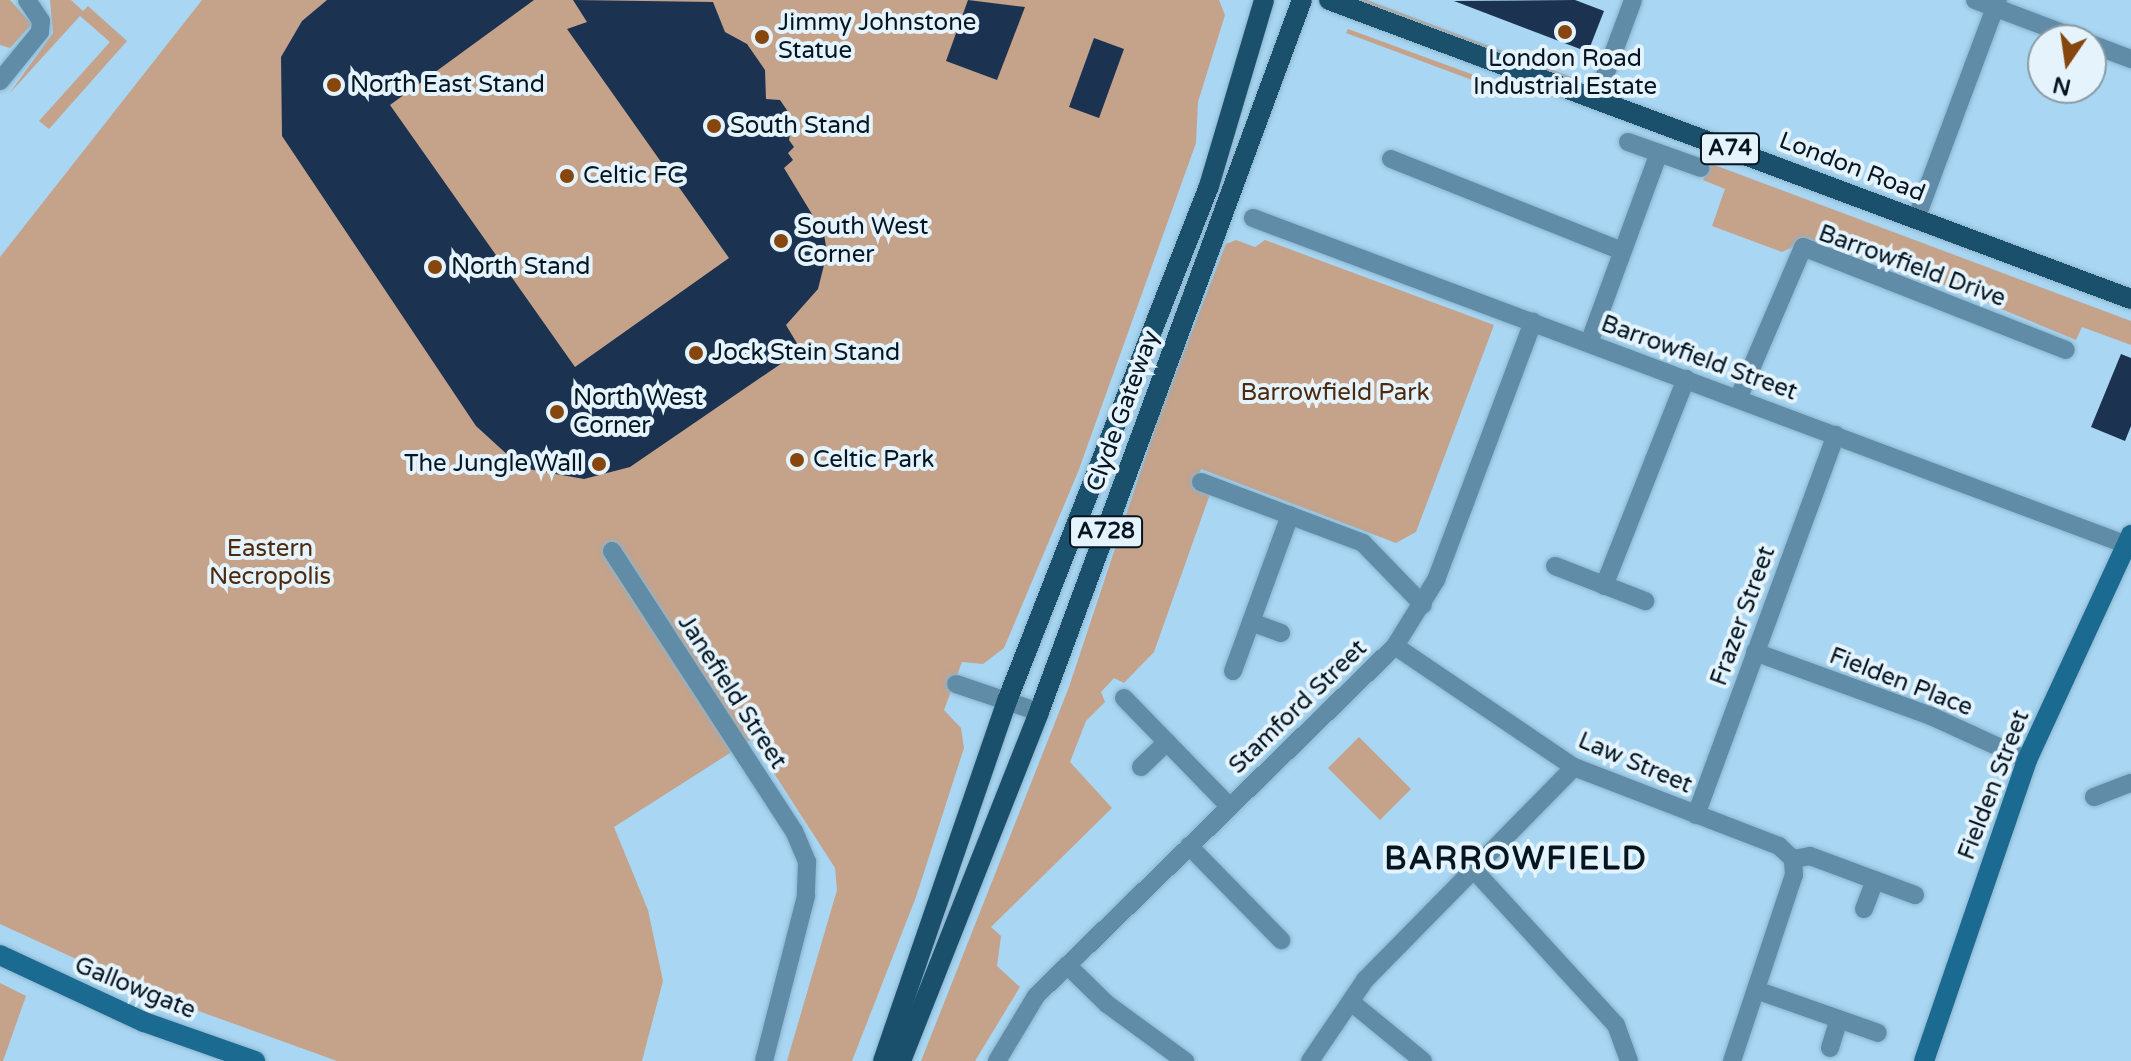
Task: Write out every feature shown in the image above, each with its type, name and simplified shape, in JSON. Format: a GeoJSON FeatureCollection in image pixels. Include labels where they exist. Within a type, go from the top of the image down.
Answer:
{"type":"FeatureCollection","features":[{"type":"Feature","properties":{"kind":"main road","name":"Clyde Gateway"},"geometry":{"type":"LineString","coordinates":[[883,1061],[1007,701],[1209,186],[1264,0]]}},
{"type":"Feature","properties":{"kind":"main road","name":"Clyde Gateway"},"geometry":{"type":"LineString","coordinates":[[901,1061],[1039,712],[1302,0]]}},
{"type":"Feature","properties":{"kind":"main road","name":"London Road"},"geometry":{"type":"LineString","coordinates":[[1329,0],[1597,97],[2131,299]]}},
{"type":"Feature","properties":{"kind":"main road","name":"Fielden Street"},"geometry":{"type":"LineString","coordinates":[[1924,1061],[2027,760],[2129,540]]}},
{"type":"Feature","properties":{"kind":"main road","name":"Gallowgate"},"geometry":{"type":"LineString","coordinates":[[0,955],[136,1019],[255,1061]]}},
{"type":"Feature","properties":{"kind":"street"},"geometry":{"type":"LineString","coordinates":[[0,81],[40,32],[41,21],[27,0]]}},
{"type":"Feature","properties":{"kind":"street"},"geometry":{"type":"LineString","coordinates":[[1597,97],[1633,0]]}},
{"type":"Feature","properties":{"kind":"street"},"geometry":{"type":"LineString","coordinates":[[1975,0],[1996,4],[2043,24]]}},
{"type":"Feature","properties":{"kind":"street"},"geometry":{"type":"LineString","coordinates":[[1916,219],[1996,4]]}},
{"type":"Feature","properties":{"kind":"street"},"geometry":{"type":"LineString","coordinates":[[2107,50],[2131,59]]}},
{"type":"Feature","properties":{"kind":"street"},"geometry":{"type":"LineString","coordinates":[[1628,142],[1701,168]]}},
{"type":"Feature","properties":{"kind":"street"},"geometry":{"type":"LineString","coordinates":[[1589,343],[1659,153]]}},
{"type":"Feature","properties":{"kind":"street"},"geometry":{"type":"LineString","coordinates":[[1391,159],[1622,251]]}},
{"type":"Feature","properties":{"kind":"street","name":"Barrowfield Street"},"geometry":{"type":"LineString","coordinates":[[1253,218],[1738,399],[2129,540]]}},
{"type":"Feature","properties":{"kind":"street","name":"Barrowfield Drive"},"geometry":{"type":"LineString","coordinates":[[1738,399],[1803,247],[2066,350]]}},
{"type":"Feature","properties":{"kind":"street","name":"Stamford Street"},"geometry":{"type":"LineString","coordinates":[[997,1061],[1028,1007],[1067,965],[1395,646],[1423,605],[1533,322]]}},
{"type":"Feature","properties":{"kind":"street"},"geometry":{"type":"LineString","coordinates":[[1604,586],[1686,379]]}},
{"type":"Feature","properties":{"kind":"street","name":"Frazer Street"},"geometry":{"type":"LineString","coordinates":[[1696,815],[1836,435]]}},
{"type":"Feature","properties":{"kind":"street"},"geometry":{"type":"LineString","coordinates":[[1201,482],[1363,543],[1423,605]]}},
{"type":"Feature","properties":{"kind":"street"},"geometry":{"type":"LineString","coordinates":[[1233,671],[1290,515]]}},
{"type":"Feature","properties":{"kind":"street","name":"Janefield Street"},"geometry":{"type":"LineString","coordinates":[[612,551],[794,831],[807,862],[806,896],[764,1061]]}},
{"type":"Feature","properties":{"kind":"street"},"geometry":{"type":"LineString","coordinates":[[1555,566],[1645,601]]}},
{"type":"Feature","properties":{"kind":"street"},"geometry":{"type":"LineString","coordinates":[[1251,622],[1281,633]]}},
{"type":"Feature","properties":{"kind":"street","name":"Law Street"},"geometry":{"type":"LineString","coordinates":[[1395,646],[1574,767],[1779,846],[1793,859],[1810,856],[1915,895]]}},
{"type":"Feature","properties":{"kind":"street","name":"Fielden Place"},"geometry":{"type":"LineString","coordinates":[[1755,652],[1931,716],[2027,760]]}},
{"type":"Feature","properties":{"kind":"street"},"geometry":{"type":"LineString","coordinates":[[956,684],[1039,712]]}},
{"type":"Feature","properties":{"kind":"street"},"geometry":{"type":"LineString","coordinates":[[1124,698],[1230,807]]}},
{"type":"Feature","properties":{"kind":"street"},"geometry":{"type":"LineString","coordinates":[[1141,767],[1167,742]]}},
{"type":"Feature","properties":{"kind":"street"},"geometry":{"type":"LineString","coordinates":[[1310,1061],[1351,1002],[1574,767]]}},
{"type":"Feature","properties":{"kind":"street"},"geometry":{"type":"LineString","coordinates":[[2094,797],[2131,783]]}},
{"type":"Feature","properties":{"kind":"street"},"geometry":{"type":"LineString","coordinates":[[1189,846],[1281,940]]}},
{"type":"Feature","properties":{"kind":"street"},"geometry":{"type":"LineString","coordinates":[[1732,1061],[1794,875],[1793,859]]}},
{"type":"Feature","properties":{"kind":"street"},"geometry":{"type":"LineString","coordinates":[[1474,870],[1616,1025],[1629,1061]]}},
{"type":"Feature","properties":{"kind":"street"},"geometry":{"type":"LineString","coordinates":[[1864,909],[1875,880]]}},
{"type":"Feature","properties":{"kind":"street"},"geometry":{"type":"LineString","coordinates":[[1067,965],[1107,1004],[1185,1061]]}},
{"type":"Feature","properties":{"kind":"street"},"geometry":{"type":"LineString","coordinates":[[1756,990],[1878,1033]]}},
{"type":"Feature","properties":{"kind":"street"},"geometry":{"type":"LineString","coordinates":[[1351,1002],[1423,1061]]}},
{"type":"Feature","properties":{"kind":"street"},"geometry":{"type":"LineString","coordinates":[[1830,1048],[1839,1019]]}},
{"type":"Feature","properties":{"kind":"green space"},"geometry":{"type":"Polygon","coordinates":[[[0,0],[10,0],[32,24],[10,48],[0,45],[0,0]]]}},
{"type":"Feature","properties":{"kind":"green space"},"geometry":{"type":"Polygon","coordinates":[[[50,0],[71,0],[83,11],[88,6],[127,41],[49,129],[39,121],[110,42],[80,16],[9,94],[53,33],[50,0]]]}},
{"type":"Feature","properties":{"kind":"green space","name":"Eastern Necropolis"},"geometry":{"type":"Polygon","coordinates":[[[202,0],[1219,0],[1225,15],[1198,102],[1196,143],[1078,472],[1004,648],[983,664],[962,662],[944,710],[961,728],[964,748],[916,897],[852,1061],[787,1061],[837,890],[835,868],[752,739],[614,827],[648,910],[663,981],[642,1061],[337,1061],[157,996],[0,924],[0,257],[202,0]]]}},
{"type":"Feature","properties":{"kind":"green space"},"geometry":{"type":"Polygon","coordinates":[[[1359,0],[1367,0],[1582,81],[1542,73],[1357,5],[1359,0]]]}},
{"type":"Feature","properties":{"kind":"green space"},"geometry":{"type":"Polygon","coordinates":[[[1348,29],[1515,90],[1496,89],[1346,33],[1348,29]]]}},
{"type":"Feature","properties":{"kind":"green space"},"geometry":{"type":"Polygon","coordinates":[[[1709,163],[2131,321],[2131,345],[2082,327],[2076,340],[1881,259],[1872,262],[1809,239],[1782,252],[1712,226],[1725,189],[1703,180],[1709,163]]]}},
{"type":"Feature","properties":{"kind":"green space","name":"Barrowfield Park"},"geometry":{"type":"Polygon","coordinates":[[[1236,240],[1255,247],[1265,240],[1494,325],[1416,532],[1396,543],[1201,469],[1194,489],[1210,494],[1154,652],[1124,683],[1114,678],[1101,692],[1105,702],[1086,721],[1070,762],[1112,808],[991,927],[1001,936],[997,966],[1020,987],[975,1061],[921,1061],[1069,687],[1161,410],[1226,244],[1236,240]]]}},
{"type":"Feature","properties":{"kind":"green space"},"geometry":{"type":"Polygon","coordinates":[[[1359,737],[1411,789],[1380,820],[1328,768],[1359,737]]]}},
{"type":"Feature","properties":{"kind":"green space"},"geometry":{"type":"Polygon","coordinates":[[[0,983],[26,996],[3,1061],[0,1061],[0,983]]]}},
{"type":"Feature","properties":{"kind":"building"},"geometry":{"type":"Polygon","coordinates":[[[327,0],[534,0],[390,105],[575,367],[729,258],[567,29],[587,22],[573,0],[713,2],[725,32],[747,44],[765,70],[766,99],[780,100],[793,119],[789,140],[794,147],[788,153],[793,160],[784,168],[824,234],[827,253],[818,289],[786,325],[801,350],[630,467],[584,479],[522,468],[476,426],[282,136],[281,57],[302,21],[327,0]]]}},
{"type":"Feature","properties":{"kind":"building"},"geometry":{"type":"Polygon","coordinates":[[[968,0],[1025,7],[997,80],[946,61],[968,0]]]}},
{"type":"Feature","properties":{"kind":"building","name":"London Road Industrial Estate"},"geometry":{"type":"Polygon","coordinates":[[[1575,0],[1604,11],[1588,52],[1454,1],[1575,0]]]}},
{"type":"Feature","properties":{"kind":"building"},"geometry":{"type":"Polygon","coordinates":[[[1094,38],[1124,49],[1099,118],[1069,107],[1094,38]]]}},
{"type":"Feature","properties":{"kind":"building"},"geometry":{"type":"Polygon","coordinates":[[[2121,354],[2131,358],[2131,426],[2125,441],[2091,427],[2121,354]]]}},
{"type":"Feature","properties":{"kind":"place","name":"London Road Industrial Estate"},"geometry":{"type":"Point","coordinates":[1565,32]}},
{"type":"Feature","properties":{"kind":"place","name":"Jimmy Johnstone Statue"},"geometry":{"type":"Point","coordinates":[762,37]}},
{"type":"Feature","properties":{"kind":"place","name":"North East Stand"},"geometry":{"type":"Point","coordinates":[334,85]}},
{"type":"Feature","properties":{"kind":"place","name":"South Stand"},"geometry":{"type":"Point","coordinates":[714,126]}},
{"type":"Feature","properties":{"kind":"place","name":"Celtic FC"},"geometry":{"type":"Point","coordinates":[567,176]}},
{"type":"Feature","properties":{"kind":"place","name":"South West Corner"},"geometry":{"type":"Point","coordinates":[781,241]}},
{"type":"Feature","properties":{"kind":"place","name":"North Stand"},"geometry":{"type":"Point","coordinates":[435,267]}},
{"type":"Feature","properties":{"kind":"place","name":"Jock Stein Stand"},"geometry":{"type":"Point","coordinates":[696,353]}},
{"type":"Feature","properties":{"kind":"place","name":"North West Corner"},"geometry":{"type":"Point","coordinates":[557,412]}},
{"type":"Feature","properties":{"kind":"place","name":"Celtic Park"},"geometry":{"type":"Point","coordinates":[797,460]}},
{"type":"Feature","properties":{"kind":"place","name":"The Jungle Wall"},"geometry":{"type":"Point","coordinates":[599,464]}},
{"type":"Feature","properties":{"kind":"district","name":"BARROWFIELD"},"geometry":{"type":"Point","coordinates":[1516,859]}}]}
